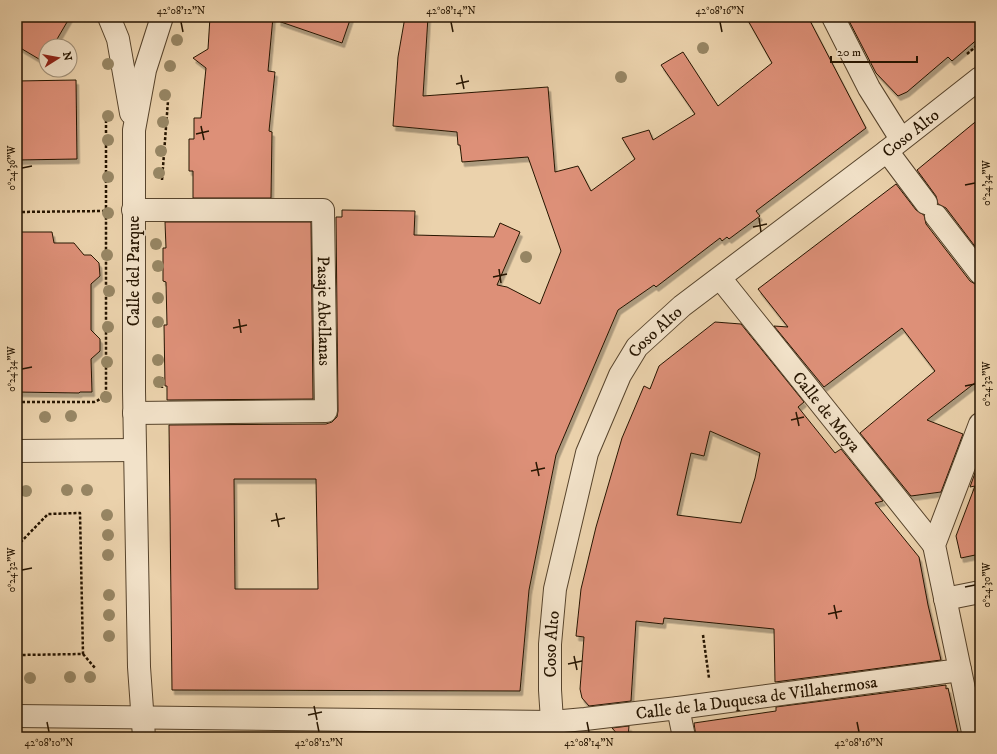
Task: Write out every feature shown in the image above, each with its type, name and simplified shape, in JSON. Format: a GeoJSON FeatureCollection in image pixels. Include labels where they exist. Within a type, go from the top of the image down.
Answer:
{"type":"FeatureCollection","features":[{"type":"Feature","properties":{"kind":"street","name":"Calle del Parque"},"geometry":{"type":"LineString","coordinates":[[109,17],[118,39],[134,130]]}},
{"type":"Feature","properties":{"kind":"street","name":"Calle del Parque"},"geometry":{"type":"LineString","coordinates":[[143,727],[139,667],[134,413],[134,130],[145,70],[162,17]]}},
{"type":"Feature","properties":{"kind":"street"},"geometry":{"type":"LineString","coordinates":[[834,17],[894,145],[931,210],[980,273]]}},
{"type":"Feature","properties":{"kind":"street","name":"Coso Alto"},"geometry":{"type":"LineString","coordinates":[[552,729],[550,644],[554,589],[587,453],[620,375],[637,347],[682,306],[980,78]]}},
{"type":"Feature","properties":{"kind":"street","name":"Pasaje Abellanas"},"geometry":{"type":"LineString","coordinates":[[133,210],[324,210],[326,411],[134,413]]}},
{"type":"Feature","properties":{"kind":"street","name":"Calle de Moya"},"geometry":{"type":"LineString","coordinates":[[720,278],[936,555]]}},
{"type":"Feature","properties":{"kind":"street"},"geometry":{"type":"LineString","coordinates":[[974,737],[936,555],[980,424]]}},
{"type":"Feature","properties":{"kind":"street"},"geometry":{"type":"LineString","coordinates":[[17,451],[135,450]]}},
{"type":"Feature","properties":{"kind":"street"},"geometry":{"type":"LineString","coordinates":[[945,599],[980,592]]}},
{"type":"Feature","properties":{"kind":"street","name":"Calle de la Duquesa de Villahermosa"},"geometry":{"type":"LineString","coordinates":[[17,716],[143,727],[552,729],[585,719],[713,704],[960,670]]}},
{"type":"Feature","properties":{"kind":"street"},"geometry":{"type":"LineString","coordinates":[[678,708],[684,737]]}},
{"type":"Feature","properties":{"kind":"path"},"geometry":{"type":"LineString","coordinates":[[160,210],[168,96]]}},
{"type":"Feature","properties":{"kind":"path"},"geometry":{"type":"LineString","coordinates":[[17,402],[94,402],[100,399],[106,391],[106,118]]}},
{"type":"Feature","properties":{"kind":"path"},"geometry":{"type":"LineString","coordinates":[[17,212],[106,211]]}},
{"type":"Feature","properties":{"kind":"path"},"geometry":{"type":"LineString","coordinates":[[162,375],[163,413]]}},
{"type":"Feature","properties":{"kind":"path"},"geometry":{"type":"LineString","coordinates":[[17,546],[48,514],[80,513],[83,654],[95,668]]}},
{"type":"Feature","properties":{"kind":"path"},"geometry":{"type":"LineString","coordinates":[[17,576],[19,655],[83,654]]}},
{"type":"Feature","properties":{"kind":"path"},"geometry":{"type":"LineString","coordinates":[[703,635],[713,704]]}},
{"type":"Feature","properties":{"kind":"building"},"geometry":{"type":"Polygon","coordinates":[[[17,17],[70,17],[58,38],[38,38],[38,58],[17,46],[17,17]]]}},
{"type":"Feature","properties":{"kind":"building"},"geometry":{"type":"Polygon","coordinates":[[[210,17],[273,17],[268,71],[275,72],[269,131],[272,132],[271,198],[193,198],[193,171],[189,171],[189,139],[194,139],[194,118],[201,118],[206,68],[193,58],[208,49],[210,17]]]}},
{"type":"Feature","properties":{"kind":"building"},"geometry":{"type":"Polygon","coordinates":[[[279,17],[351,17],[342,43],[278,21],[279,17]]]}},
{"type":"Feature","properties":{"kind":"building"},"geometry":{"type":"Polygon","coordinates":[[[405,17],[428,17],[423,96],[548,87],[555,172],[578,166],[591,191],[635,159],[622,138],[649,130],[653,140],[695,114],[661,65],[683,52],[718,106],[772,63],[746,17],[808,17],[866,128],[756,211],[760,216],[729,239],[727,237],[722,241],[720,238],[656,287],[654,285],[618,310],[556,455],[529,590],[520,691],[172,690],[169,425],[326,424],[332,422],[337,417],[336,217],[342,217],[342,210],[415,211],[414,235],[494,237],[500,223],[520,232],[497,285],[507,287],[540,304],[561,251],[528,157],[462,162],[457,132],[393,126],[398,57],[405,17]],[[234,479],[235,589],[318,589],[316,479],[234,479]]]}},
{"type":"Feature","properties":{"kind":"building"},"geometry":{"type":"Polygon","coordinates":[[[847,17],[980,17],[980,37],[952,61],[948,57],[907,92],[898,96],[876,73],[847,17]]]}},
{"type":"Feature","properties":{"kind":"building"},"geometry":{"type":"Polygon","coordinates":[[[76,80],[77,159],[17,160],[17,81],[76,80]]]}},
{"type":"Feature","properties":{"kind":"building"},"geometry":{"type":"Polygon","coordinates":[[[980,118],[980,253],[946,208],[938,204],[936,196],[917,170],[980,118]]]}},
{"type":"Feature","properties":{"kind":"building"},"geometry":{"type":"Polygon","coordinates":[[[896,184],[916,210],[924,215],[926,224],[970,281],[980,285],[980,379],[927,420],[963,434],[941,492],[911,496],[860,433],[935,371],[902,328],[824,387],[774,326],[788,327],[758,289],[896,184]]]}},
{"type":"Feature","properties":{"kind":"building"},"geometry":{"type":"Polygon","coordinates":[[[165,222],[311,222],[313,399],[167,400],[167,386],[165,386],[164,325],[167,325],[166,282],[163,281],[163,248],[166,248],[165,222]]]}},
{"type":"Feature","properties":{"kind":"building"},"geometry":{"type":"Polygon","coordinates":[[[17,232],[52,232],[54,243],[74,243],[84,255],[91,255],[99,263],[100,276],[91,284],[91,330],[100,339],[100,351],[91,359],[92,392],[17,392],[17,232]]]}},
{"type":"Feature","properties":{"kind":"building"},"geometry":{"type":"Polygon","coordinates":[[[715,322],[741,324],[804,402],[798,407],[835,453],[841,449],[883,501],[875,503],[919,557],[928,605],[941,660],[775,682],[774,629],[664,618],[663,624],[636,621],[631,701],[589,706],[582,698],[580,689],[584,637],[576,636],[581,589],[596,527],[622,438],[644,386],[650,389],[659,366],[715,322]],[[710,431],[704,456],[691,453],[677,515],[741,523],[755,478],[760,453],[710,431]]]}},
{"type":"Feature","properties":{"kind":"building"},"geometry":{"type":"Polygon","coordinates":[[[980,459],[980,554],[961,558],[956,536],[975,486],[970,487],[980,459]]]}},
{"type":"Feature","properties":{"kind":"building"},"geometry":{"type":"Polygon","coordinates":[[[946,685],[946,689],[948,688],[959,737],[696,737],[694,723],[776,711],[776,707],[946,685]]]}},
{"type":"Feature","properties":{"kind":"building"},"geometry":{"type":"Polygon","coordinates":[[[629,726],[628,737],[620,737],[612,728],[629,726]]]}}]}
